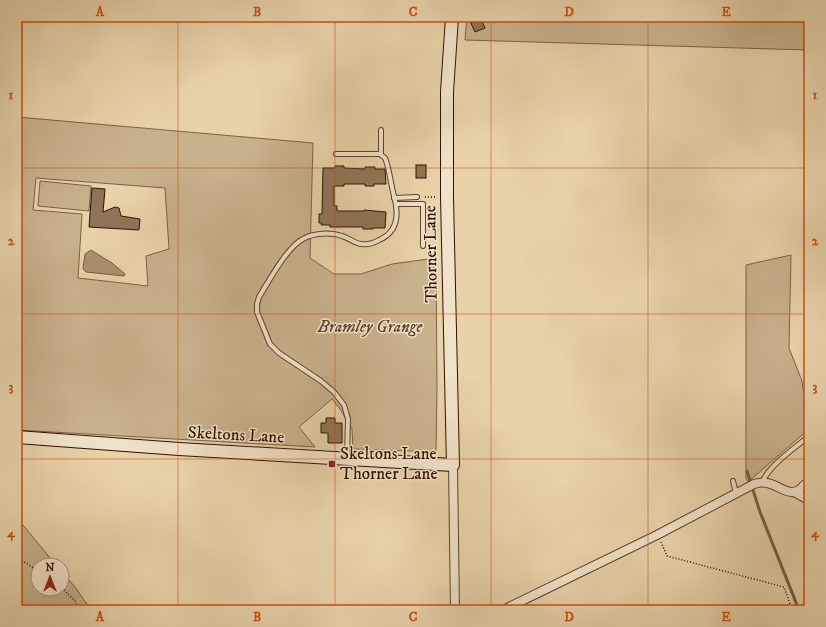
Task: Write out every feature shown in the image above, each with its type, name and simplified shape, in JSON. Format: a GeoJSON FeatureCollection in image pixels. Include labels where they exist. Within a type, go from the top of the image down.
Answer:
{"type":"FeatureCollection","features":[{"type":"Feature","properties":{"kind":"street","name":"Thorner Lane"},"geometry":{"type":"LineString","coordinates":[[452,17],[447,92],[447,197],[455,610]]}},
{"type":"Feature","properties":{"kind":"street","name":"Skeltons Lane"},"geometry":{"type":"LineString","coordinates":[[17,437],[179,449],[452,465]]}},
{"type":"Feature","properties":{"kind":"street"},"geometry":{"type":"LineString","coordinates":[[503,610],[657,535],[755,485],[772,484],[781,489],[794,492],[805,498]]}},
{"type":"Feature","properties":{"kind":"street"},"geometry":{"type":"LineString","coordinates":[[794,492],[800,490],[804,485]]}},
{"type":"Feature","properties":{"kind":"lane"},"geometry":{"type":"LineString","coordinates":[[381,130],[381,155]]}},
{"type":"Feature","properties":{"kind":"lane"},"geometry":{"type":"LineString","coordinates":[[336,154],[381,155],[386,160],[396,204],[397,217],[393,230],[388,235],[375,242],[361,244],[342,236],[330,234],[310,236],[298,242],[289,252],[259,297],[257,312],[267,338],[274,349],[321,381],[334,392],[344,405],[348,419],[347,458]]}},
{"type":"Feature","properties":{"kind":"lane"},"geometry":{"type":"LineString","coordinates":[[394,198],[417,197]]}},
{"type":"Feature","properties":{"kind":"lane"},"geometry":{"type":"LineString","coordinates":[[396,204],[424,204],[423,246]]}},
{"type":"Feature","properties":{"kind":"lane"},"geometry":{"type":"LineString","coordinates":[[755,485],[809,436]]}},
{"type":"Feature","properties":{"kind":"lane"},"geometry":{"type":"LineString","coordinates":[[733,481],[736,494]]}},
{"type":"Feature","properties":{"kind":"path"},"geometry":{"type":"LineString","coordinates":[[417,197],[447,197]]}},
{"type":"Feature","properties":{"kind":"path"},"geometry":{"type":"LineString","coordinates":[[657,535],[667,556],[784,587],[792,610]]}},
{"type":"Feature","properties":{"kind":"path"},"geometry":{"type":"LineString","coordinates":[[17,557],[30,566]]}},
{"type":"Feature","properties":{"kind":"path"},"geometry":{"type":"LineString","coordinates":[[70,597],[80,610]]}},
{"type":"Feature","properties":{"kind":"green space"},"geometry":{"type":"Polygon","coordinates":[[[467,17],[809,17],[809,50],[465,40],[467,17]]]}},
{"type":"Feature","properties":{"kind":"green space","name":"Bramley Grange"},"geometry":{"type":"Polygon","coordinates":[[[17,117],[313,143],[310,258],[334,274],[361,274],[392,264],[436,258],[436,452],[353,449],[352,429],[332,399],[299,427],[315,447],[17,430],[17,117]],[[36,178],[33,210],[82,214],[78,278],[148,286],[146,256],[169,249],[165,188],[36,178]]]}},
{"type":"Feature","properties":{"kind":"green space"},"geometry":{"type":"Polygon","coordinates":[[[40,181],[91,186],[89,211],[38,206],[40,181]]]}},
{"type":"Feature","properties":{"kind":"green space"},"geometry":{"type":"Polygon","coordinates":[[[791,255],[789,348],[802,381],[807,406],[809,404],[809,429],[748,482],[746,478],[746,265],[791,255]]]}},
{"type":"Feature","properties":{"kind":"green space"},"geometry":{"type":"Polygon","coordinates":[[[17,518],[49,557],[30,557],[30,597],[70,597],[70,581],[91,610],[17,610],[17,518]]]}},
{"type":"Feature","properties":{"kind":"shaded area"},"geometry":{"type":"Polygon","coordinates":[[[91,250],[112,263],[125,274],[124,276],[86,272],[83,269],[85,254],[91,250]]]}},
{"type":"Feature","properties":{"kind":"building"},"geometry":{"type":"Polygon","coordinates":[[[468,17],[480,17],[485,28],[475,32],[468,17]]]}},
{"type":"Feature","properties":{"kind":"building"},"geometry":{"type":"Polygon","coordinates":[[[416,165],[426,165],[426,178],[416,178],[416,165]]]}},
{"type":"Feature","properties":{"kind":"building"},"geometry":{"type":"Polygon","coordinates":[[[335,166],[344,166],[344,168],[365,169],[365,167],[375,167],[375,169],[385,169],[386,184],[365,186],[365,184],[344,184],[344,186],[334,186],[334,206],[337,206],[337,211],[364,210],[386,212],[385,228],[363,229],[363,227],[330,227],[330,225],[321,225],[322,223],[319,223],[319,214],[322,214],[323,168],[335,168],[335,166]]]}},
{"type":"Feature","properties":{"kind":"building"},"geometry":{"type":"Polygon","coordinates":[[[92,188],[105,189],[103,212],[115,207],[119,208],[121,216],[140,219],[139,230],[89,227],[92,188]]]}},
{"type":"Feature","properties":{"kind":"building"},"geometry":{"type":"Polygon","coordinates":[[[326,418],[335,418],[335,423],[342,423],[342,443],[328,443],[328,433],[321,433],[321,423],[326,423],[326,418]]]}},
{"type":"Feature","properties":{"kind":"waterway"},"geometry":{"type":"LineString","coordinates":[[747,471],[760,512],[799,610]]}},
{"type":"Feature","properties":{"kind":"place","name":"Skeltons Lane Thorner Lane"},"geometry":{"type":"Point","coordinates":[332,464]}}]}
